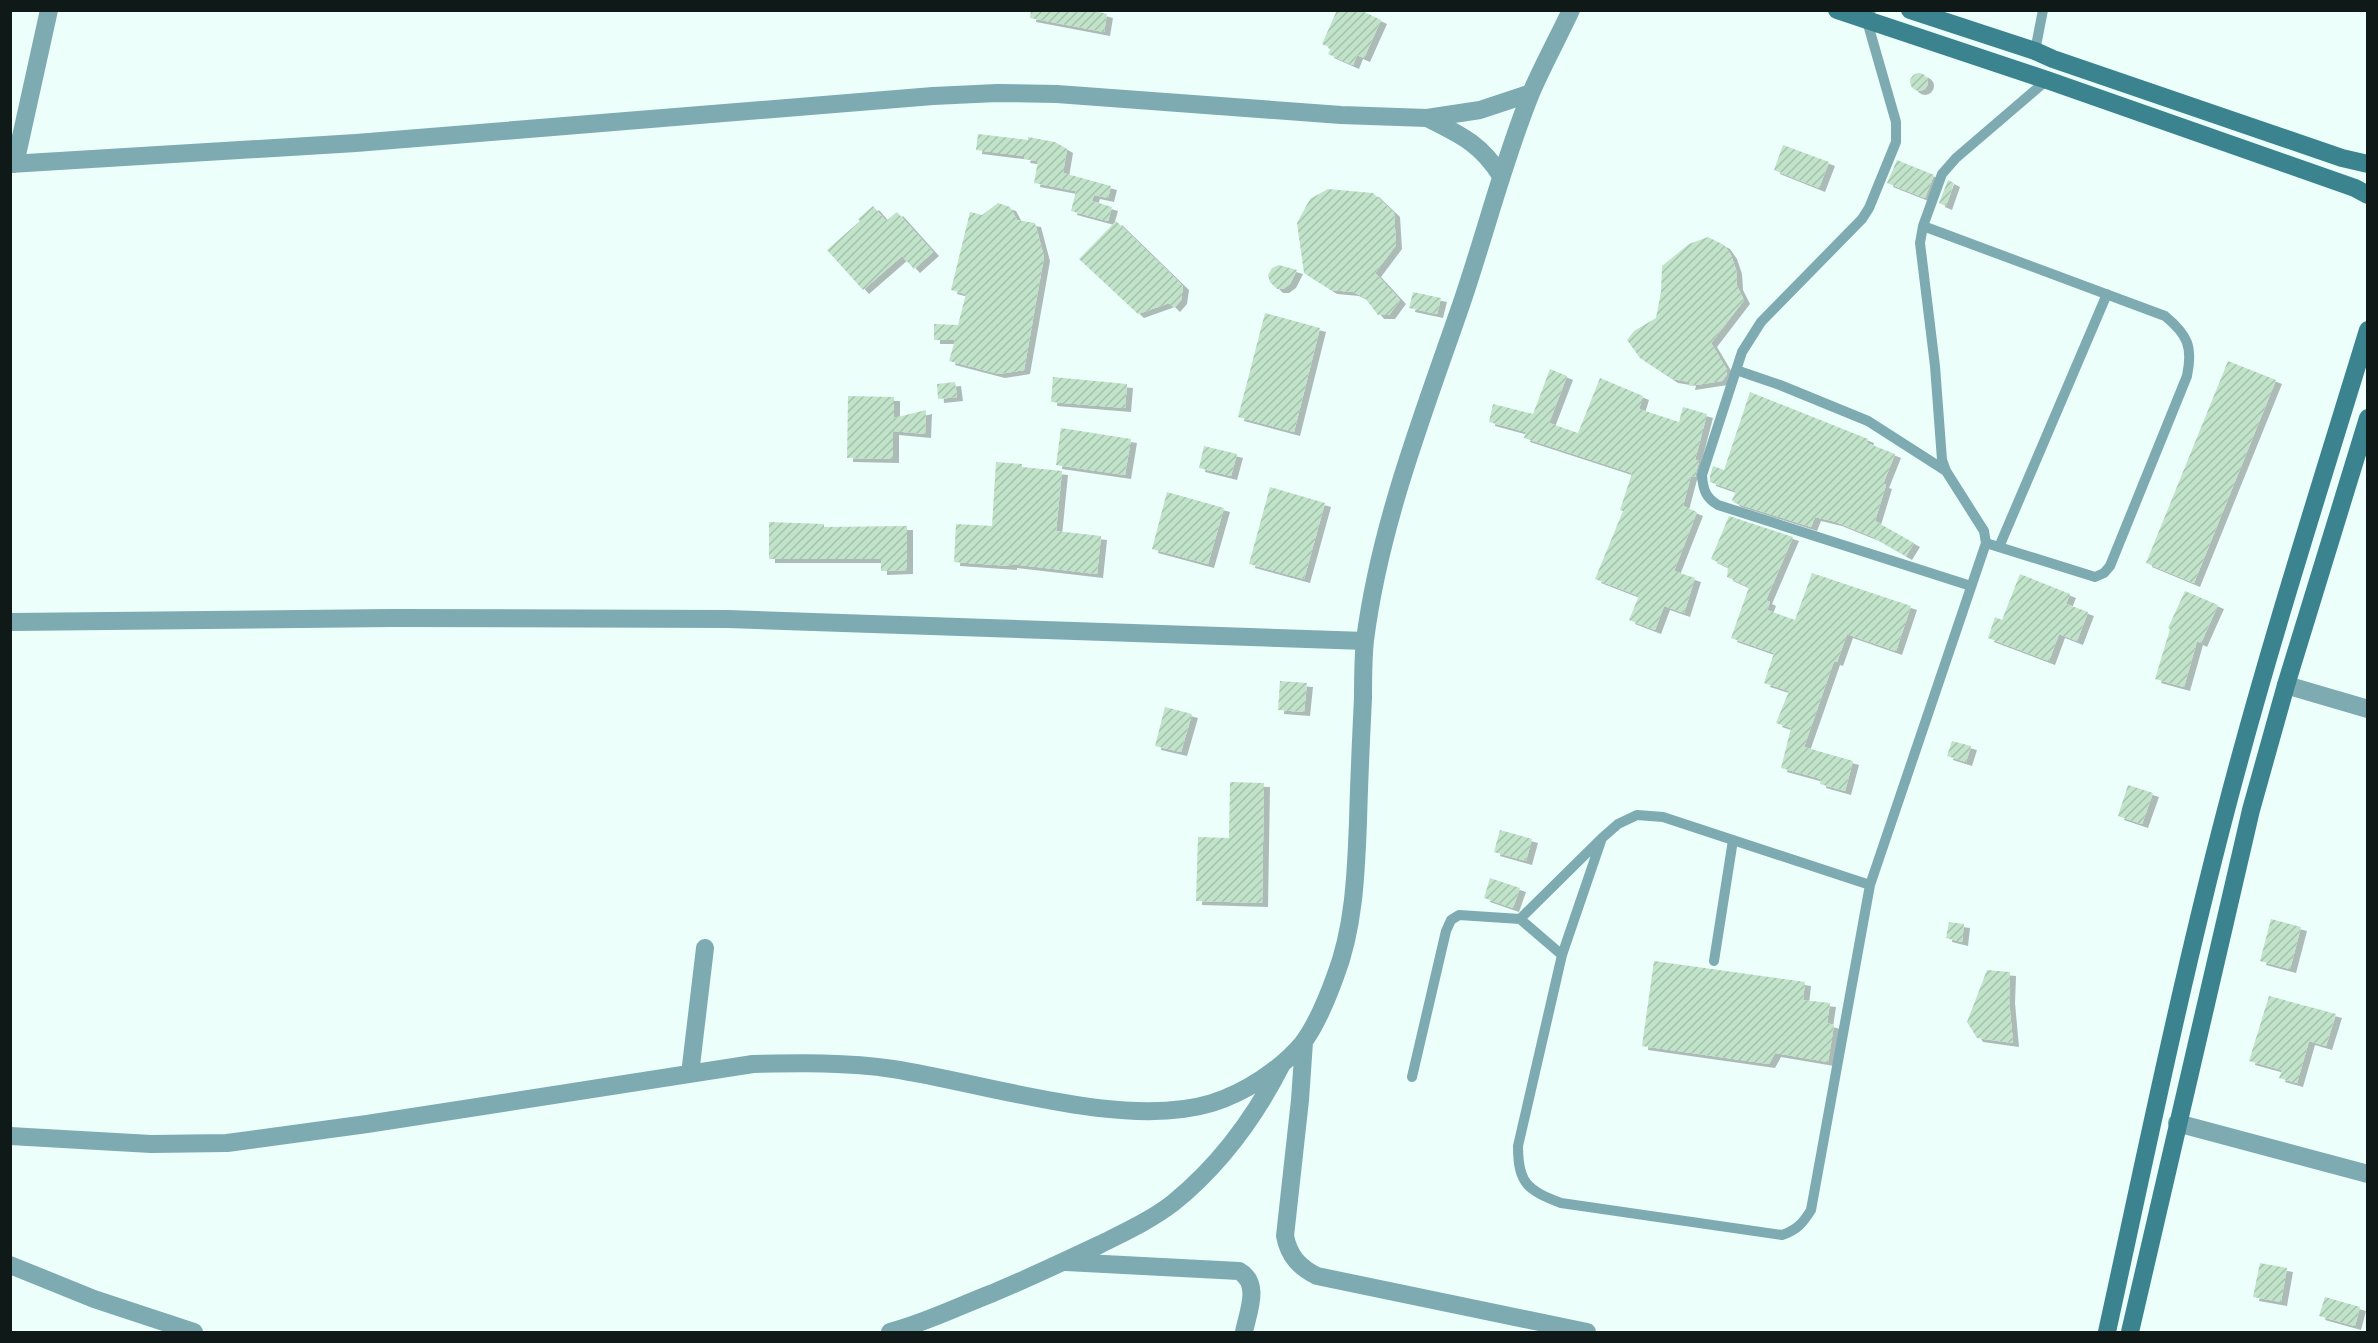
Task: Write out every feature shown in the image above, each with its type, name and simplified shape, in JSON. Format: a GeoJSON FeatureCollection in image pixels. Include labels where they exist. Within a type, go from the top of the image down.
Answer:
{"type":"FeatureCollection","features":[{"type":"Feature","properties":{"kind":"street"},"geometry":{"type":"LineString","coordinates":[[49,10],[13,164],[356,143],[750,110],[996,93],[1058,94],[1341,115],[1427,118],[1480,110],[1531,93]]}},
{"type":"Feature","properties":{"kind":"street"},"geometry":{"type":"LineString","coordinates":[[1571,10],[1531,93],[1501,176],[1462,300],[1406,460],[1383,546],[1365,641],[1356,886],[1347,934],[1336,974],[1304,1042],[1285,1236],[1288,1249],[1295,1261],[1304,1270],[1317,1276],[1587,1332]]}},
{"type":"Feature","properties":{"kind":"street"},"geometry":{"type":"LineString","coordinates":[[1837,10],[1869,16],[2355,188],[2367,195]]}},
{"type":"Feature","properties":{"kind":"street"},"geometry":{"type":"LineString","coordinates":[[1910,10],[1949,16],[2053,59],[2309,147],[2367,164]]}},
{"type":"Feature","properties":{"kind":"street"},"geometry":{"type":"LineString","coordinates":[[1427,118],[1467,138],[1481,149],[1501,176]]}},
{"type":"Feature","properties":{"kind":"street"},"geometry":{"type":"LineString","coordinates":[[2107,1332],[2226,809],[2278,624],[2367,330]]}},
{"type":"Feature","properties":{"kind":"street"},"geometry":{"type":"LineString","coordinates":[[2130,1332],[2251,810],[2286,685],[2367,418]]}},
{"type":"Feature","properties":{"kind":"street"},"geometry":{"type":"LineString","coordinates":[[10,622],[393,618],[728,619],[1365,641]]}},
{"type":"Feature","properties":{"kind":"street"},"geometry":{"type":"LineString","coordinates":[[2286,685],[2367,709]]}},
{"type":"Feature","properties":{"kind":"street"},"geometry":{"type":"LineString","coordinates":[[690,1074],[705,948]]}},
{"type":"Feature","properties":{"kind":"street"},"geometry":{"type":"LineString","coordinates":[[10,1136],[151,1144],[227,1143],[367,1124],[753,1064],[815,1062],[889,1069],[1041,1099],[1113,1109],[1170,1110],[1212,1103],[1247,1088],[1284,1061],[1304,1042]]}},
{"type":"Feature","properties":{"kind":"street"},"geometry":{"type":"LineString","coordinates":[[890,1332],[1064,1262],[1133,1228],[1171,1204],[1203,1177],[1237,1138],[1265,1098],[1284,1061]]}},
{"type":"Feature","properties":{"kind":"street"},"geometry":{"type":"LineString","coordinates":[[2177,1123],[2367,1174]]}},
{"type":"Feature","properties":{"kind":"street"},"geometry":{"type":"LineString","coordinates":[[1064,1262],[1239,1271],[1247,1275],[1252,1289],[1244,1332]]}},
{"type":"Feature","properties":{"kind":"street"},"geometry":{"type":"LineString","coordinates":[[10,1265],[94,1299],[194,1332]]}},
{"type":"Feature","properties":{"kind":"lane"},"geometry":{"type":"LineString","coordinates":[[2035,51],[2043,10]]}},
{"type":"Feature","properties":{"kind":"lane"},"geometry":{"type":"LineString","coordinates":[[1869,16],[1896,122],[1896,142],[1869,208],[1862,219],[1761,322],[1742,352],[1702,475],[1702,488],[1709,500],[1718,505],[1971,586]]}},
{"type":"Feature","properties":{"kind":"lane"},"geometry":{"type":"LineString","coordinates":[[1602,838],[1562,956],[1518,1146],[1518,1167],[1524,1180],[1539,1194],[1561,1203],[1782,1234],[1794,1231],[1803,1223],[1811,1210],[1870,885],[1986,543],[1984,531],[1946,471],[1942,460],[1935,366],[1920,243],[1923,226],[1942,174],[1956,158],[2047,80]]}},
{"type":"Feature","properties":{"kind":"lane"},"geometry":{"type":"LineString","coordinates":[[1923,226],[2165,316],[2179,327],[2188,341],[2191,358],[2187,376],[2110,566],[2104,573],[2095,578],[1986,543]]}},
{"type":"Feature","properties":{"kind":"lane"},"geometry":{"type":"LineString","coordinates":[[1999,547],[2107,294]]}},
{"type":"Feature","properties":{"kind":"lane"},"geometry":{"type":"LineString","coordinates":[[1736,370],[1780,385],[1868,421],[1946,471]]}},
{"type":"Feature","properties":{"kind":"lane"},"geometry":{"type":"LineString","coordinates":[[1520,919],[1602,838],[1618,824],[1637,815],[1663,817],[1870,885]]}},
{"type":"Feature","properties":{"kind":"lane"},"geometry":{"type":"LineString","coordinates":[[1714,961],[1733,840]]}},
{"type":"Feature","properties":{"kind":"lane"},"geometry":{"type":"LineString","coordinates":[[1412,1077],[1446,931],[1451,920],[1459,915],[1520,919],[1562,956]]}},
{"type":"Feature","properties":{"kind":"building"},"geometry":{"type":"Polygon","coordinates":[[[1031,10],[1092,10],[1107,14],[1104,32],[1030,18],[1031,10]]]}},
{"type":"Feature","properties":{"kind":"building"},"geometry":{"type":"Polygon","coordinates":[[[1337,10],[1360,10],[1381,20],[1364,58],[1357,55],[1353,65],[1328,54],[1331,48],[1322,44],[1337,10]]]}},
{"type":"Feature","properties":{"kind":"building"},"geometry":{"type":"Polygon","coordinates":[[[1919,73],[1927,78],[1928,82],[1923,90],[1919,91],[1911,86],[1910,82],[1915,74],[1919,73]]]}},
{"type":"Feature","properties":{"kind":"building"},"geometry":{"type":"Polygon","coordinates":[[[978,134],[1028,140],[1028,137],[1055,142],[1067,149],[1063,173],[1111,186],[1108,198],[1094,195],[1092,201],[1112,207],[1108,221],[1071,211],[1076,191],[1034,183],[1038,161],[1024,159],[1025,156],[976,150],[978,134]]]}},
{"type":"Feature","properties":{"kind":"building"},"geometry":{"type":"Polygon","coordinates":[[[1783,145],[1829,162],[1819,188],[1774,170],[1783,145]]]}},
{"type":"Feature","properties":{"kind":"building"},"geometry":{"type":"Polygon","coordinates":[[[1897,160],[1934,175],[1925,198],[1887,183],[1897,160]]]}},
{"type":"Feature","properties":{"kind":"building"},"geometry":{"type":"Polygon","coordinates":[[[1948,180],[1954,183],[1946,206],[1939,203],[1948,180]]]}},
{"type":"Feature","properties":{"kind":"building"},"geometry":{"type":"Polygon","coordinates":[[[1328,189],[1373,193],[1394,213],[1396,245],[1375,273],[1400,300],[1389,315],[1378,315],[1365,298],[1353,292],[1331,290],[1304,273],[1297,223],[1310,199],[1328,189]]]}},
{"type":"Feature","properties":{"kind":"building"},"geometry":{"type":"Polygon","coordinates":[[[998,203],[1010,207],[1017,220],[1035,223],[1044,257],[1024,370],[999,374],[949,361],[955,340],[934,340],[934,324],[958,325],[966,294],[951,290],[970,212],[982,215],[998,203]]]}},
{"type":"Feature","properties":{"kind":"building"},"geometry":{"type":"Polygon","coordinates":[[[873,206],[886,221],[897,212],[933,252],[914,269],[902,256],[863,290],[827,250],[860,221],[858,219],[873,206]]]}},
{"type":"Feature","properties":{"kind":"building"},"geometry":{"type":"Polygon","coordinates":[[[1116,221],[1183,286],[1181,300],[1174,308],[1169,303],[1138,314],[1079,259],[1116,221]]]}},
{"type":"Feature","properties":{"kind":"building"},"geometry":{"type":"Polygon","coordinates":[[[1708,237],[1724,245],[1731,255],[1736,270],[1737,286],[1744,300],[1711,343],[1727,370],[1727,374],[1722,381],[1689,386],[1690,382],[1672,379],[1640,358],[1627,340],[1634,331],[1656,318],[1661,292],[1662,266],[1689,244],[1708,237]]]}},
{"type":"Feature","properties":{"kind":"building"},"geometry":{"type":"Polygon","coordinates":[[[1279,265],[1297,270],[1290,284],[1283,289],[1277,289],[1270,282],[1268,275],[1272,268],[1279,265]]]}},
{"type":"Feature","properties":{"kind":"building"},"geometry":{"type":"Polygon","coordinates":[[[1413,292],[1441,298],[1437,314],[1409,308],[1413,292]]]}},
{"type":"Feature","properties":{"kind":"building"},"geometry":{"type":"Polygon","coordinates":[[[1265,313],[1320,328],[1294,432],[1238,417],[1265,313]]]}},
{"type":"Feature","properties":{"kind":"building"},"geometry":{"type":"Polygon","coordinates":[[[2228,361],[2276,380],[2194,583],[2146,563],[2228,361]]]}},
{"type":"Feature","properties":{"kind":"building"},"geometry":{"type":"Polygon","coordinates":[[[1550,369],[1567,376],[1549,423],[1578,433],[1600,378],[1643,396],[1639,409],[1679,422],[1683,407],[1707,414],[1695,460],[1699,461],[1695,477],[1691,476],[1683,506],[1697,512],[1674,571],[1695,578],[1684,613],[1664,606],[1655,630],[1629,620],[1639,596],[1595,579],[1623,511],[1620,510],[1632,473],[1524,438],[1526,432],[1489,422],[1493,404],[1533,414],[1550,369]]]}},
{"type":"Feature","properties":{"kind":"building"},"geometry":{"type":"Polygon","coordinates":[[[1053,377],[1127,384],[1125,408],[1051,402],[1053,377]]]}},
{"type":"Feature","properties":{"kind":"building"},"geometry":{"type":"Polygon","coordinates":[[[955,382],[957,397],[938,399],[937,384],[955,382]]]}},
{"type":"Feature","properties":{"kind":"building"},"geometry":{"type":"Polygon","coordinates":[[[1750,392],[1868,439],[1867,443],[1895,454],[1883,484],[1886,485],[1875,521],[1914,543],[1906,556],[1873,537],[1836,522],[1815,517],[1811,527],[1735,503],[1732,500],[1736,491],[1710,482],[1713,466],[1724,470],[1750,392]]]}},
{"type":"Feature","properties":{"kind":"building"},"geometry":{"type":"Polygon","coordinates":[[[848,396],[894,397],[894,418],[926,410],[925,434],[893,431],[893,459],[847,458],[848,396]]]}},
{"type":"Feature","properties":{"kind":"building"},"geometry":{"type":"Polygon","coordinates":[[[1061,428],[1131,439],[1125,475],[1056,465],[1061,428]]]}},
{"type":"Feature","properties":{"kind":"building"},"geometry":{"type":"Polygon","coordinates":[[[1204,446],[1237,454],[1231,476],[1199,468],[1204,446]]]}},
{"type":"Feature","properties":{"kind":"building"},"geometry":{"type":"Polygon","coordinates":[[[996,462],[1062,471],[1056,531],[1101,536],[1097,574],[1011,564],[1011,566],[954,562],[956,524],[992,526],[996,462]]]}},
{"type":"Feature","properties":{"kind":"building"},"geometry":{"type":"Polygon","coordinates":[[[1270,487],[1325,503],[1304,579],[1249,564],[1270,487]]]}},
{"type":"Feature","properties":{"kind":"building"},"geometry":{"type":"Polygon","coordinates":[[[1167,492],[1224,508],[1208,564],[1152,549],[1167,492]]]}},
{"type":"Feature","properties":{"kind":"building"},"geometry":{"type":"Polygon","coordinates":[[[1729,516],[1793,537],[1766,600],[1770,602],[1767,610],[1795,620],[1812,573],[1911,606],[1896,651],[1847,634],[1837,662],[1834,661],[1804,747],[1853,761],[1845,791],[1820,784],[1821,779],[1781,768],[1791,728],[1776,723],[1789,691],[1764,683],[1774,653],[1731,638],[1749,587],[1727,577],[1728,567],[1711,559],[1729,516]]]}},
{"type":"Feature","properties":{"kind":"building"},"geometry":{"type":"Polygon","coordinates":[[[769,522],[824,524],[824,527],[907,526],[907,570],[881,571],[881,559],[769,559],[769,522]]]}},
{"type":"Feature","properties":{"kind":"building"},"geometry":{"type":"Polygon","coordinates":[[[2020,574],[2070,594],[2066,604],[2088,612],[2077,641],[2059,634],[2049,661],[1988,638],[1995,617],[2002,620],[2020,574]]]}},
{"type":"Feature","properties":{"kind":"building"},"geometry":{"type":"Polygon","coordinates":[[[2185,591],[2218,605],[2201,643],[2197,641],[2184,687],[2155,679],[2170,629],[2168,628],[2185,591]]]}},
{"type":"Feature","properties":{"kind":"building"},"geometry":{"type":"Polygon","coordinates":[[[1280,681],[1307,683],[1304,712],[1278,710],[1280,681]]]}},
{"type":"Feature","properties":{"kind":"building"},"geometry":{"type":"Polygon","coordinates":[[[1165,707],[1192,714],[1181,752],[1155,746],[1165,707]]]}},
{"type":"Feature","properties":{"kind":"building"},"geometry":{"type":"Polygon","coordinates":[[[1952,741],[1971,746],[1966,762],[1947,756],[1952,741]]]}},
{"type":"Feature","properties":{"kind":"building"},"geometry":{"type":"Polygon","coordinates":[[[1230,782],[1264,783],[1262,903],[1196,901],[1198,837],[1229,838],[1230,782]]]}},
{"type":"Feature","properties":{"kind":"building"},"geometry":{"type":"Polygon","coordinates":[[[2128,785],[2153,793],[2142,824],[2118,816],[2128,785]]]}},
{"type":"Feature","properties":{"kind":"building"},"geometry":{"type":"Polygon","coordinates":[[[1500,830],[1532,839],[1526,861],[1494,852],[1500,830]]]}},
{"type":"Feature","properties":{"kind":"building"},"geometry":{"type":"Polygon","coordinates":[[[1490,878],[1520,888],[1513,908],[1484,898],[1490,878]]]}},
{"type":"Feature","properties":{"kind":"building"},"geometry":{"type":"Polygon","coordinates":[[[2271,919],[2301,927],[2290,969],[2260,961],[2271,919]]]}},
{"type":"Feature","properties":{"kind":"building"},"geometry":{"type":"Polygon","coordinates":[[[1949,922],[1964,924],[1962,942],[1946,938],[1949,922]]]}},
{"type":"Feature","properties":{"kind":"building"},"geometry":{"type":"Polygon","coordinates":[[[1654,961],[1805,982],[1803,1000],[1830,1003],[1827,1023],[1834,1025],[1828,1062],[1775,1053],[1769,1064],[1642,1046],[1654,961]]]}},
{"type":"Feature","properties":{"kind":"building"},"geometry":{"type":"Polygon","coordinates":[[[1987,970],[2010,972],[2009,999],[2013,1043],[1977,1038],[1967,1022],[1987,970]]]}},
{"type":"Feature","properties":{"kind":"building"},"geometry":{"type":"Polygon","coordinates":[[[2269,996],[2336,1014],[2326,1046],[2309,1041],[2297,1083],[2279,1078],[2282,1070],[2249,1061],[2269,996]]]}},
{"type":"Feature","properties":{"kind":"building"},"geometry":{"type":"Polygon","coordinates":[[[2260,1263],[2287,1268],[2281,1302],[2253,1297],[2260,1263]]]}},
{"type":"Feature","properties":{"kind":"building"},"geometry":{"type":"Polygon","coordinates":[[[2325,1297],[2360,1307],[2355,1326],[2319,1316],[2325,1297]]]}}]}
